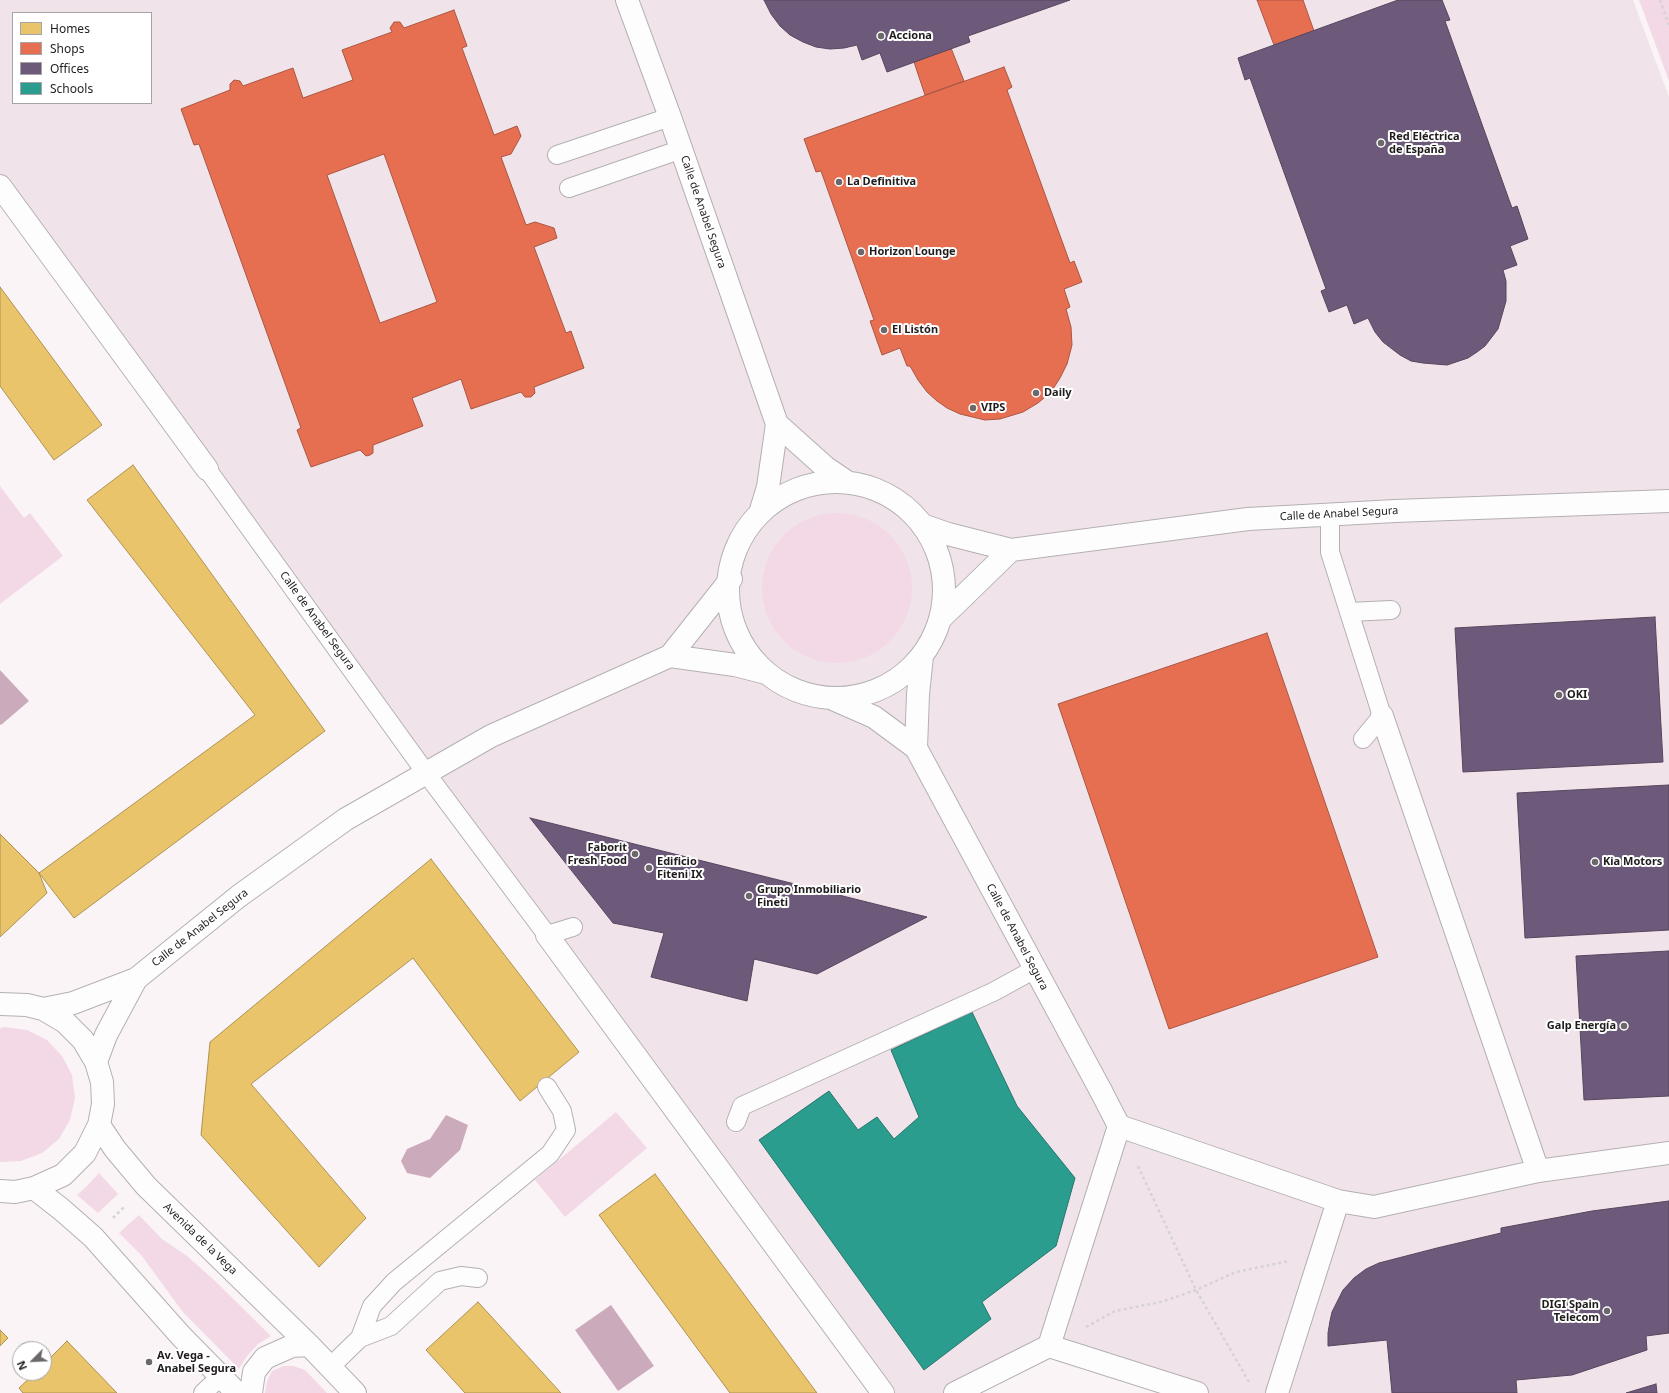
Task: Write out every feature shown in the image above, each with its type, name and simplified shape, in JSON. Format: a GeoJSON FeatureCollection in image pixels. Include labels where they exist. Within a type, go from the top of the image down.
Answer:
{"type":"FeatureCollection","features":[{"type":"Feature","properties":{"kind":"street","name":"Calle de Anabel Segura"},"geometry":{"type":"LineString","coordinates":[[627,0],[682,149],[777,424],[768,486],[761,510]]}},
{"type":"Feature","properties":{"kind":"street"},"geometry":{"type":"LineString","coordinates":[[0,186],[207,469]]}},
{"type":"Feature","properties":{"kind":"street","name":"Calle de Anabel Segura"},"geometry":{"type":"LineString","coordinates":[[777,424],[825,467],[846,482]]}},
{"type":"Feature","properties":{"kind":"street"},"geometry":{"type":"LineString","coordinates":[[823,481],[846,482],[876,491],[899,504],[922,525],[936,546],[943,570],[945,588],[941,618],[922,656],[904,673],[885,687],[858,696],[830,698],[802,692],[785,685],[766,673],[746,651],[734,627],[731,603],[731,579],[737,553],[748,524],[761,510],[790,490],[823,481]]}},
{"type":"Feature","properties":{"kind":"street","name":"Calle de Anabel Segura"},"geometry":{"type":"LineString","coordinates":[[922,525],[948,534],[1012,550],[1248,519],[1669,501]]}},
{"type":"Feature","properties":{"kind":"street"},"geometry":{"type":"LineString","coordinates":[[941,618],[1012,550]]}},
{"type":"Feature","properties":{"kind":"street","name":"Calle de Anabel Segura"},"geometry":{"type":"LineString","coordinates":[[43,1009],[73,1003],[136,979],[239,896],[346,819],[491,736],[670,656],[731,579]]}},
{"type":"Feature","properties":{"kind":"street"},"geometry":{"type":"LineString","coordinates":[[670,656],[735,665],[766,673]]}},
{"type":"Feature","properties":{"kind":"street"},"geometry":{"type":"LineString","coordinates":[[916,748],[918,694],[922,656]]}},
{"type":"Feature","properties":{"kind":"street","name":"Calle de Anabel Segura"},"geometry":{"type":"LineString","coordinates":[[830,698],[874,717],[916,748],[1119,1126]]}},
{"type":"Feature","properties":{"kind":"street"},"geometry":{"type":"LineString","coordinates":[[1382,716],[1538,1171]]}},
{"type":"Feature","properties":{"kind":"street"},"geometry":{"type":"LineString","coordinates":[[547,935],[884,1393]]}},
{"type":"Feature","properties":{"kind":"street","name":"Calle de Anabel Segura"},"geometry":{"type":"LineString","coordinates":[[96,1062],[106,1035],[136,979]]}},
{"type":"Feature","properties":{"kind":"street"},"geometry":{"type":"LineString","coordinates":[[0,1004],[27,1005],[43,1009],[65,1022],[83,1040],[96,1062],[102,1082],[103,1104],[99,1125],[85,1153],[63,1175],[34,1188],[15,1192],[0,1192]]}},
{"type":"Feature","properties":{"kind":"street","name":"Avenida de la Vega"},"geometry":{"type":"LineString","coordinates":[[99,1125],[115,1149],[146,1186],[309,1345],[355,1393]]}},
{"type":"Feature","properties":{"kind":"street"},"geometry":{"type":"LineString","coordinates":[[1049,1346],[1119,1126],[1338,1200],[1374,1207],[1538,1171],[1669,1153]]}},
{"type":"Feature","properties":{"kind":"street"},"geometry":{"type":"LineString","coordinates":[[34,1188],[93,1237],[181,1336],[237,1393]]}},
{"type":"Feature","properties":{"kind":"street"},"geometry":{"type":"LineString","coordinates":[[1277,1393],[1322,1256],[1338,1200]]}},
{"type":"Feature","properties":{"kind":"street"},"geometry":{"type":"LineString","coordinates":[[251,1393],[254,1372],[265,1358],[292,1346],[309,1345]]}},
{"type":"Feature","properties":{"kind":"street"},"geometry":{"type":"LineString","coordinates":[[955,1393],[1049,1346],[1197,1393]]}},
{"type":"Feature","properties":{"kind":"lane"},"geometry":{"type":"LineString","coordinates":[[557,155],[670,117]]}},
{"type":"Feature","properties":{"kind":"lane"},"geometry":{"type":"LineString","coordinates":[[569,188],[682,149]]}},
{"type":"Feature","properties":{"kind":"lane","name":"Calle de Anabel Segura"},"geometry":{"type":"LineString","coordinates":[[207,469],[426,773],[547,935]]}},
{"type":"Feature","properties":{"kind":"lane"},"geometry":{"type":"LineString","coordinates":[[1330,515],[1330,552],[1382,716],[1363,739]]}},
{"type":"Feature","properties":{"kind":"lane"},"geometry":{"type":"LineString","coordinates":[[1349,612],[1391,610]]}},
{"type":"Feature","properties":{"kind":"lane"},"geometry":{"type":"LineString","coordinates":[[547,935],[574,927]]}},
{"type":"Feature","properties":{"kind":"lane"},"geometry":{"type":"LineString","coordinates":[[736,1122],[742,1106],[993,992],[1035,969]]}},
{"type":"Feature","properties":{"kind":"lane"},"geometry":{"type":"LineString","coordinates":[[360,1338],[372,1306],[394,1282],[550,1154],[566,1130],[562,1111],[547,1087]]}},
{"type":"Feature","properties":{"kind":"lane"},"geometry":{"type":"LineString","coordinates":[[330,1367],[360,1338],[391,1326],[440,1281],[461,1276],[478,1278]]}},
{"type":"Feature","properties":{"kind":"lane"},"geometry":{"type":"LineString","coordinates":[[203,1393],[221,1376]]}},
{"type":"Feature","properties":{"kind":"path"},"geometry":{"type":"LineString","coordinates":[[1660,0],[1669,25]]}},
{"type":"Feature","properties":{"kind":"path"},"geometry":{"type":"LineString","coordinates":[[1119,1126],[1196,1290],[1252,1386]]}},
{"type":"Feature","properties":{"kind":"path"},"geometry":{"type":"LineString","coordinates":[[93,1237],[146,1186]]}},
{"type":"Feature","properties":{"kind":"path"},"geometry":{"type":"LineString","coordinates":[[1049,1346],[1115,1312],[1161,1302],[1196,1290],[1236,1272],[1305,1257],[1322,1256]]}},
{"type":"Feature","properties":{"kind":"shaded area"},"geometry":{"type":"Polygon","coordinates":[[[0,0],[1633,0],[1669,97],[1669,1393],[1197,1393],[1049,1346],[955,1393],[883,1393],[0,186],[0,0]]]}},
{"type":"Feature","properties":{"kind":"shaded area"},"geometry":{"type":"Polygon","coordinates":[[[1639,0],[1669,0],[1669,81],[1639,0]]]}},
{"type":"Feature","properties":{"kind":"shaded area"},"geometry":{"type":"Polygon","coordinates":[[[0,486],[24,518],[30,513],[63,556],[0,604],[0,486]]]}},
{"type":"Feature","properties":{"kind":"shaded area"},"geometry":{"type":"Polygon","coordinates":[[[844,513],[859,516],[879,525],[895,540],[900,546],[909,566],[912,588],[909,610],[900,630],[885,646],[879,651],[859,660],[844,663],[830,663],[815,660],[795,651],[774,630],[763,603],[762,581],[765,566],[774,546],[795,525],[822,514],[844,513]]]}},
{"type":"Feature","properties":{"kind":"shaded area"},"geometry":{"type":"Polygon","coordinates":[[[0,670],[29,701],[1,725],[0,724],[0,670]]]}},
{"type":"Feature","properties":{"kind":"shaded area"},"geometry":{"type":"Polygon","coordinates":[[[5,1027],[27,1030],[47,1040],[62,1056],[72,1075],[75,1098],[70,1120],[59,1139],[42,1153],[21,1161],[0,1162],[0,1028],[5,1027]]]}},
{"type":"Feature","properties":{"kind":"shaded area"},"geometry":{"type":"Polygon","coordinates":[[[616,1112],[647,1148],[565,1217],[535,1180],[616,1112]]]}},
{"type":"Feature","properties":{"kind":"shaded area"},"geometry":{"type":"Polygon","coordinates":[[[446,1115],[468,1125],[460,1150],[430,1178],[407,1173],[401,1161],[407,1149],[430,1139],[446,1115]]]}},
{"type":"Feature","properties":{"kind":"shaded area"},"geometry":{"type":"Polygon","coordinates":[[[99,1173],[118,1194],[98,1213],[77,1195],[99,1173]]]}},
{"type":"Feature","properties":{"kind":"shaded area"},"geometry":{"type":"Polygon","coordinates":[[[139,1215],[162,1239],[187,1256],[214,1280],[271,1336],[258,1344],[247,1356],[239,1369],[182,1311],[142,1256],[119,1233],[139,1215]]]}},
{"type":"Feature","properties":{"kind":"shaded area"},"geometry":{"type":"Polygon","coordinates":[[[611,1305],[654,1366],[618,1391],[575,1330],[611,1305]]]}},
{"type":"Feature","properties":{"kind":"shaded area"},"geometry":{"type":"Polygon","coordinates":[[[283,1366],[293,1366],[305,1370],[327,1393],[265,1393],[267,1381],[272,1371],[283,1366]]]}},
{"type":"Feature","properties":{"kind":"building: Homes"},"geometry":{"type":"Polygon","coordinates":[[[0,287],[102,425],[54,460],[0,386],[0,287]]]}},
{"type":"Feature","properties":{"kind":"building: Homes"},"geometry":{"type":"Polygon","coordinates":[[[133,465],[325,731],[74,918],[39,873],[255,715],[87,500],[133,465]]]}},
{"type":"Feature","properties":{"kind":"building: Homes"},"geometry":{"type":"Polygon","coordinates":[[[0,834],[39,873],[47,893],[0,937],[0,834]]]}},
{"type":"Feature","properties":{"kind":"building: Homes"},"geometry":{"type":"Polygon","coordinates":[[[431,859],[579,1052],[520,1101],[413,958],[251,1084],[366,1218],[319,1267],[201,1135],[210,1042],[431,859]]]}},
{"type":"Feature","properties":{"kind":"building: Homes"},"geometry":{"type":"Polygon","coordinates":[[[655,1174],[817,1393],[730,1393],[599,1215],[655,1174]]]}},
{"type":"Feature","properties":{"kind":"building: Homes"},"geometry":{"type":"Polygon","coordinates":[[[478,1302],[561,1393],[465,1393],[426,1350],[478,1302]]]}},
{"type":"Feature","properties":{"kind":"building: Homes"},"geometry":{"type":"Polygon","coordinates":[[[0,1330],[8,1338],[0,1346],[0,1330]]]}},
{"type":"Feature","properties":{"kind":"building: Homes"},"geometry":{"type":"Polygon","coordinates":[[[67,1341],[117,1393],[23,1393],[19,1388],[26,1381],[52,1381],[52,1356],[67,1341]]]}},
{"type":"Feature","properties":{"kind":"building: Shops"},"geometry":{"type":"Polygon","coordinates":[[[1257,0],[1303,0],[1314,31],[1274,45],[1257,0]]]}},
{"type":"Feature","properties":{"kind":"building: Shops"},"geometry":{"type":"Polygon","coordinates":[[[454,10],[467,46],[462,48],[494,135],[517,126],[521,136],[511,154],[501,157],[526,225],[535,222],[554,228],[557,238],[534,247],[566,333],[571,331],[584,368],[534,387],[535,393],[531,397],[525,397],[521,392],[471,409],[461,379],[412,398],[423,426],[373,445],[373,453],[370,455],[366,456],[360,450],[311,467],[297,430],[301,428],[199,144],[194,145],[181,109],[230,90],[230,84],[234,80],[240,81],[243,86],[293,68],[303,98],[353,80],[342,50],[392,32],[390,28],[394,22],[400,22],[404,28],[454,10]],[[384,154],[327,175],[380,323],[437,302],[384,154]]]}},
{"type":"Feature","properties":{"kind":"building: Shops"},"geometry":{"type":"Polygon","coordinates":[[[951,48],[964,81],[925,95],[914,62],[951,48]]]}},
{"type":"Feature","properties":{"kind":"building: Shops"},"geometry":{"type":"Polygon","coordinates":[[[1004,67],[1012,87],[1007,90],[1070,263],[1074,261],[1082,282],[1064,289],[1070,307],[1066,309],[1071,327],[1072,345],[1067,364],[1051,392],[1038,403],[1023,412],[1000,419],[985,420],[960,414],[937,401],[927,392],[910,366],[907,366],[900,348],[882,355],[870,321],[874,320],[821,171],[816,172],[804,139],[1004,67]]]}},
{"type":"Feature","properties":{"kind":"building: Shops"},"geometry":{"type":"Polygon","coordinates":[[[1267,633],[1378,957],[1169,1029],[1058,704],[1267,633]]]}},
{"type":"Feature","properties":{"kind":"building: Offices","name":"Acciona"},"geometry":{"type":"Polygon","coordinates":[[[764,0],[1070,0],[968,36],[970,42],[887,72],[880,53],[862,60],[857,45],[830,49],[816,47],[790,35],[780,26],[771,14],[764,0]]]}},
{"type":"Feature","properties":{"kind":"building: Offices","name":"Red Eléctrica de España"},"geometry":{"type":"Polygon","coordinates":[[[1398,0],[1442,0],[1450,20],[1445,21],[1512,208],[1517,206],[1528,239],[1510,246],[1517,265],[1503,270],[1506,281],[1506,301],[1498,329],[1485,346],[1477,352],[1468,358],[1447,365],[1411,361],[1400,355],[1383,342],[1375,332],[1368,318],[1354,324],[1347,305],[1329,312],[1321,291],[1326,289],[1250,78],[1245,80],[1238,58],[1398,0]]]}},
{"type":"Feature","properties":{"kind":"building: Offices","name":"OKI"},"geometry":{"type":"Polygon","coordinates":[[[1655,617],[1663,762],[1463,772],[1455,628],[1655,617]]]}},
{"type":"Feature","properties":{"kind":"building: Offices","name":"Kia Motors"},"geometry":{"type":"Polygon","coordinates":[[[1669,785],[1669,930],[1525,938],[1517,793],[1669,785]]]}},
{"type":"Feature","properties":{"kind":"building: Offices","name":"Edificio Fiteni IX"},"geometry":{"type":"Polygon","coordinates":[[[530,818],[927,917],[817,974],[754,959],[747,1001],[651,977],[664,933],[613,923],[530,818]]]}},
{"type":"Feature","properties":{"kind":"building: Offices","name":"Galp Energía"},"geometry":{"type":"Polygon","coordinates":[[[1669,951],[1669,1096],[1584,1100],[1576,956],[1669,951]]]}},
{"type":"Feature","properties":{"kind":"building: Offices"},"geometry":{"type":"Polygon","coordinates":[[[1669,1201],[1669,1333],[1646,1336],[1647,1350],[1572,1375],[1516,1380],[1517,1393],[1392,1393],[1387,1340],[1328,1346],[1328,1333],[1332,1312],[1343,1290],[1354,1278],[1366,1269],[1379,1263],[1501,1233],[1501,1228],[1592,1211],[1669,1201]]]}},
{"type":"Feature","properties":{"kind":"building: Offices"},"geometry":{"type":"Polygon","coordinates":[[[1656,1384],[1657,1393],[1626,1393],[1656,1384]]]}},
{"type":"Feature","properties":{"kind":"building: Schools"},"geometry":{"type":"Polygon","coordinates":[[[972,1012],[1017,1106],[1075,1178],[1056,1246],[982,1302],[991,1319],[924,1370],[759,1140],[829,1091],[858,1130],[877,1117],[894,1139],[919,1117],[891,1050],[972,1012]]]}},
{"type":"Feature","properties":{"kind":"place","name":"Acciona"},"geometry":{"type":"Point","coordinates":[881,36]}},
{"type":"Feature","properties":{"kind":"place","name":"Red Eléctrica de España"},"geometry":{"type":"Point","coordinates":[1381,143]}},
{"type":"Feature","properties":{"kind":"place","name":"La Definitiva"},"geometry":{"type":"Point","coordinates":[839,182]}},
{"type":"Feature","properties":{"kind":"place","name":"Horizon Lounge"},"geometry":{"type":"Point","coordinates":[861,252]}},
{"type":"Feature","properties":{"kind":"place","name":"El Listón"},"geometry":{"type":"Point","coordinates":[884,330]}},
{"type":"Feature","properties":{"kind":"place","name":"Daily"},"geometry":{"type":"Point","coordinates":[1036,393]}},
{"type":"Feature","properties":{"kind":"place","name":"VIPS"},"geometry":{"type":"Point","coordinates":[973,408]}},
{"type":"Feature","properties":{"kind":"place","name":"OKI"},"geometry":{"type":"Point","coordinates":[1559,695]}},
{"type":"Feature","properties":{"kind":"place","name":"Faborit Fresh Food"},"geometry":{"type":"Point","coordinates":[635,854]}},
{"type":"Feature","properties":{"kind":"place","name":"Kia Motors"},"geometry":{"type":"Point","coordinates":[1595,862]}},
{"type":"Feature","properties":{"kind":"place","name":"Edificio Fiteni IX"},"geometry":{"type":"Point","coordinates":[649,868]}},
{"type":"Feature","properties":{"kind":"place","name":"Grupo Inmobiliario Fineti"},"geometry":{"type":"Point","coordinates":[749,896]}},
{"type":"Feature","properties":{"kind":"place","name":"Galp Energía"},"geometry":{"type":"Point","coordinates":[1624,1026]}},
{"type":"Feature","properties":{"kind":"place","name":"DIGI Spain Telecom"},"geometry":{"type":"Point","coordinates":[1607,1311]}},
{"type":"Feature","properties":{"kind":"place","name":"Av. Vega - Anabel Segura"},"geometry":{"type":"Point","coordinates":[149,1362]}}]}
